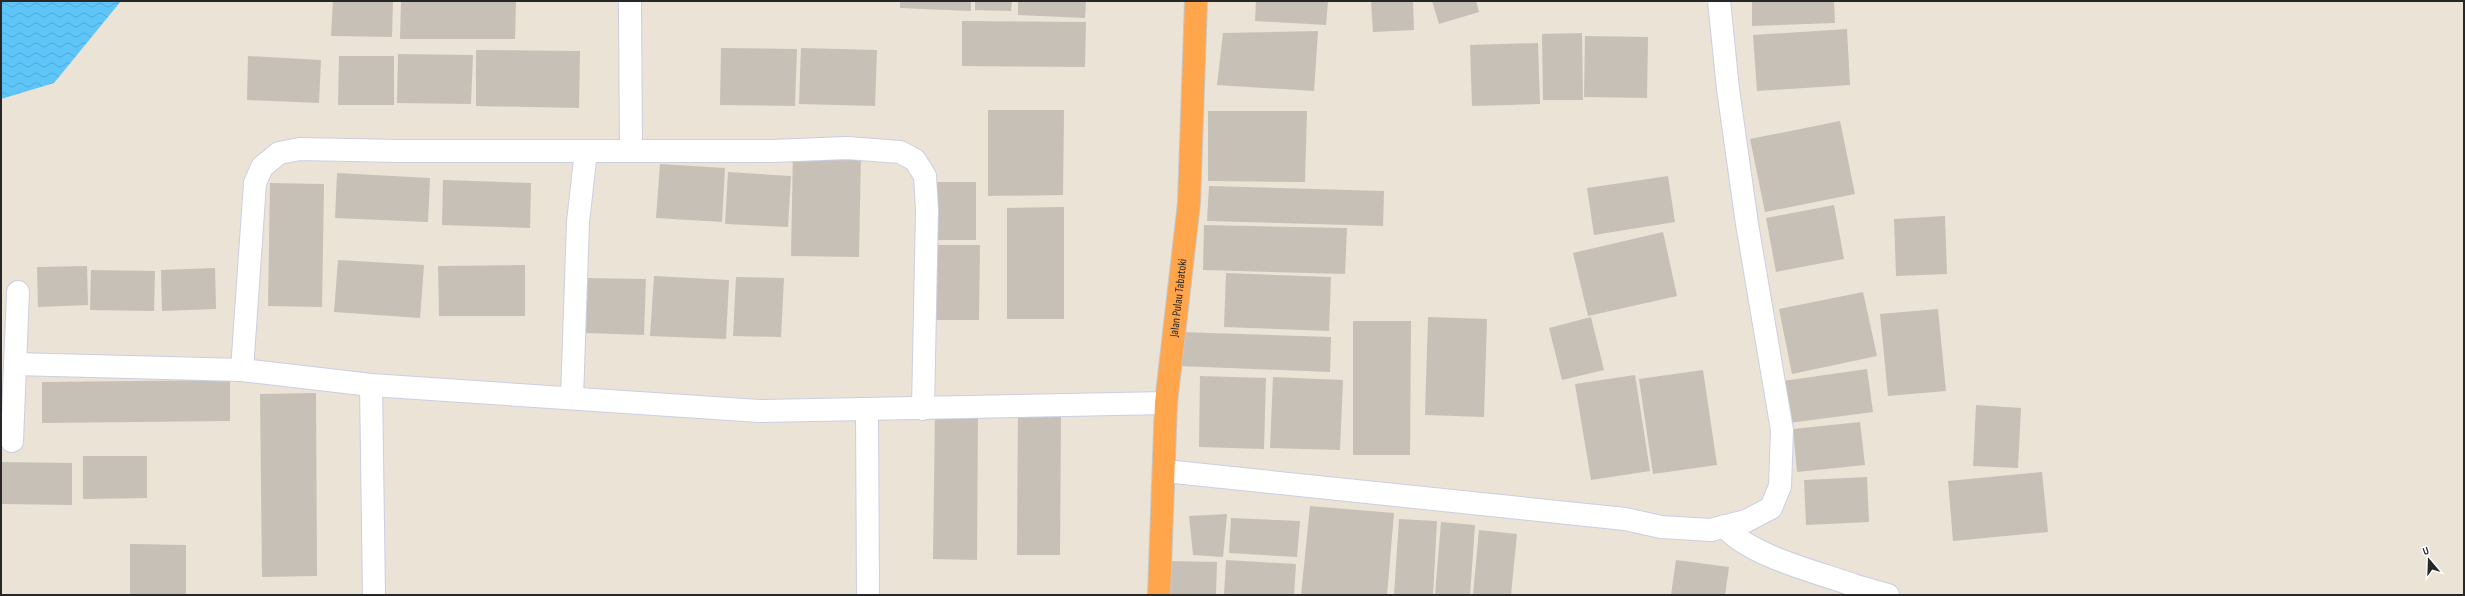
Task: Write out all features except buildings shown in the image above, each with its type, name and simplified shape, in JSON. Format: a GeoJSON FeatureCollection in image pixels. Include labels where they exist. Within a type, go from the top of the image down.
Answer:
{"type":"FeatureCollection","features":[{"type":"Feature","properties":{"kind":"highway","name":"Jalan Pulau Tabatoki"},"geometry":{"type":"LineString","coordinates":[[1160,595],[1166,403],[1189,203],[1196,1]]}},
{"type":"Feature","properties":{"kind":"street"},"geometry":{"type":"LineString","coordinates":[[630,1],[631,150]]}},
{"type":"Feature","properties":{"kind":"street"},"geometry":{"type":"LineString","coordinates":[[1165,471],[1625,519],[1661,527],[1712,530],[1746,520],[1771,508],[1780,486],[1782,430],[1747,224],[1728,89],[1718,1]]}},
{"type":"Feature","properties":{"kind":"street"},"geometry":{"type":"LineString","coordinates":[[242,370],[255,183],[262,167],[279,153],[300,149],[771,151],[847,148],[900,152],[915,160],[924,176],[927,210],[923,409]]}},
{"type":"Feature","properties":{"kind":"street"},"geometry":{"type":"LineString","coordinates":[[572,398],[578,222],[586,151]]}},
{"type":"Feature","properties":{"kind":"street"},"geometry":{"type":"LineString","coordinates":[[12,441],[18,292]]}},
{"type":"Feature","properties":{"kind":"street"},"geometry":{"type":"LineString","coordinates":[[15,364],[242,370],[371,385],[759,411],[923,409],[1166,403]]}},
{"type":"Feature","properties":{"kind":"street"},"geometry":{"type":"LineString","coordinates":[[371,385],[374,595]]}},
{"type":"Feature","properties":{"kind":"street"},"geometry":{"type":"LineString","coordinates":[[867,410],[868,595]]}},
{"type":"Feature","properties":{"kind":"street"},"geometry":{"type":"LineString","coordinates":[[1724,526],[1740,542],[1767,554],[1855,590],[1888,595]]}},
{"type":"Feature","properties":{"kind":"water"},"geometry":{"type":"Polygon","coordinates":[[[1,1],[121,1],[54,83],[1,99],[1,1]]]}}]}
